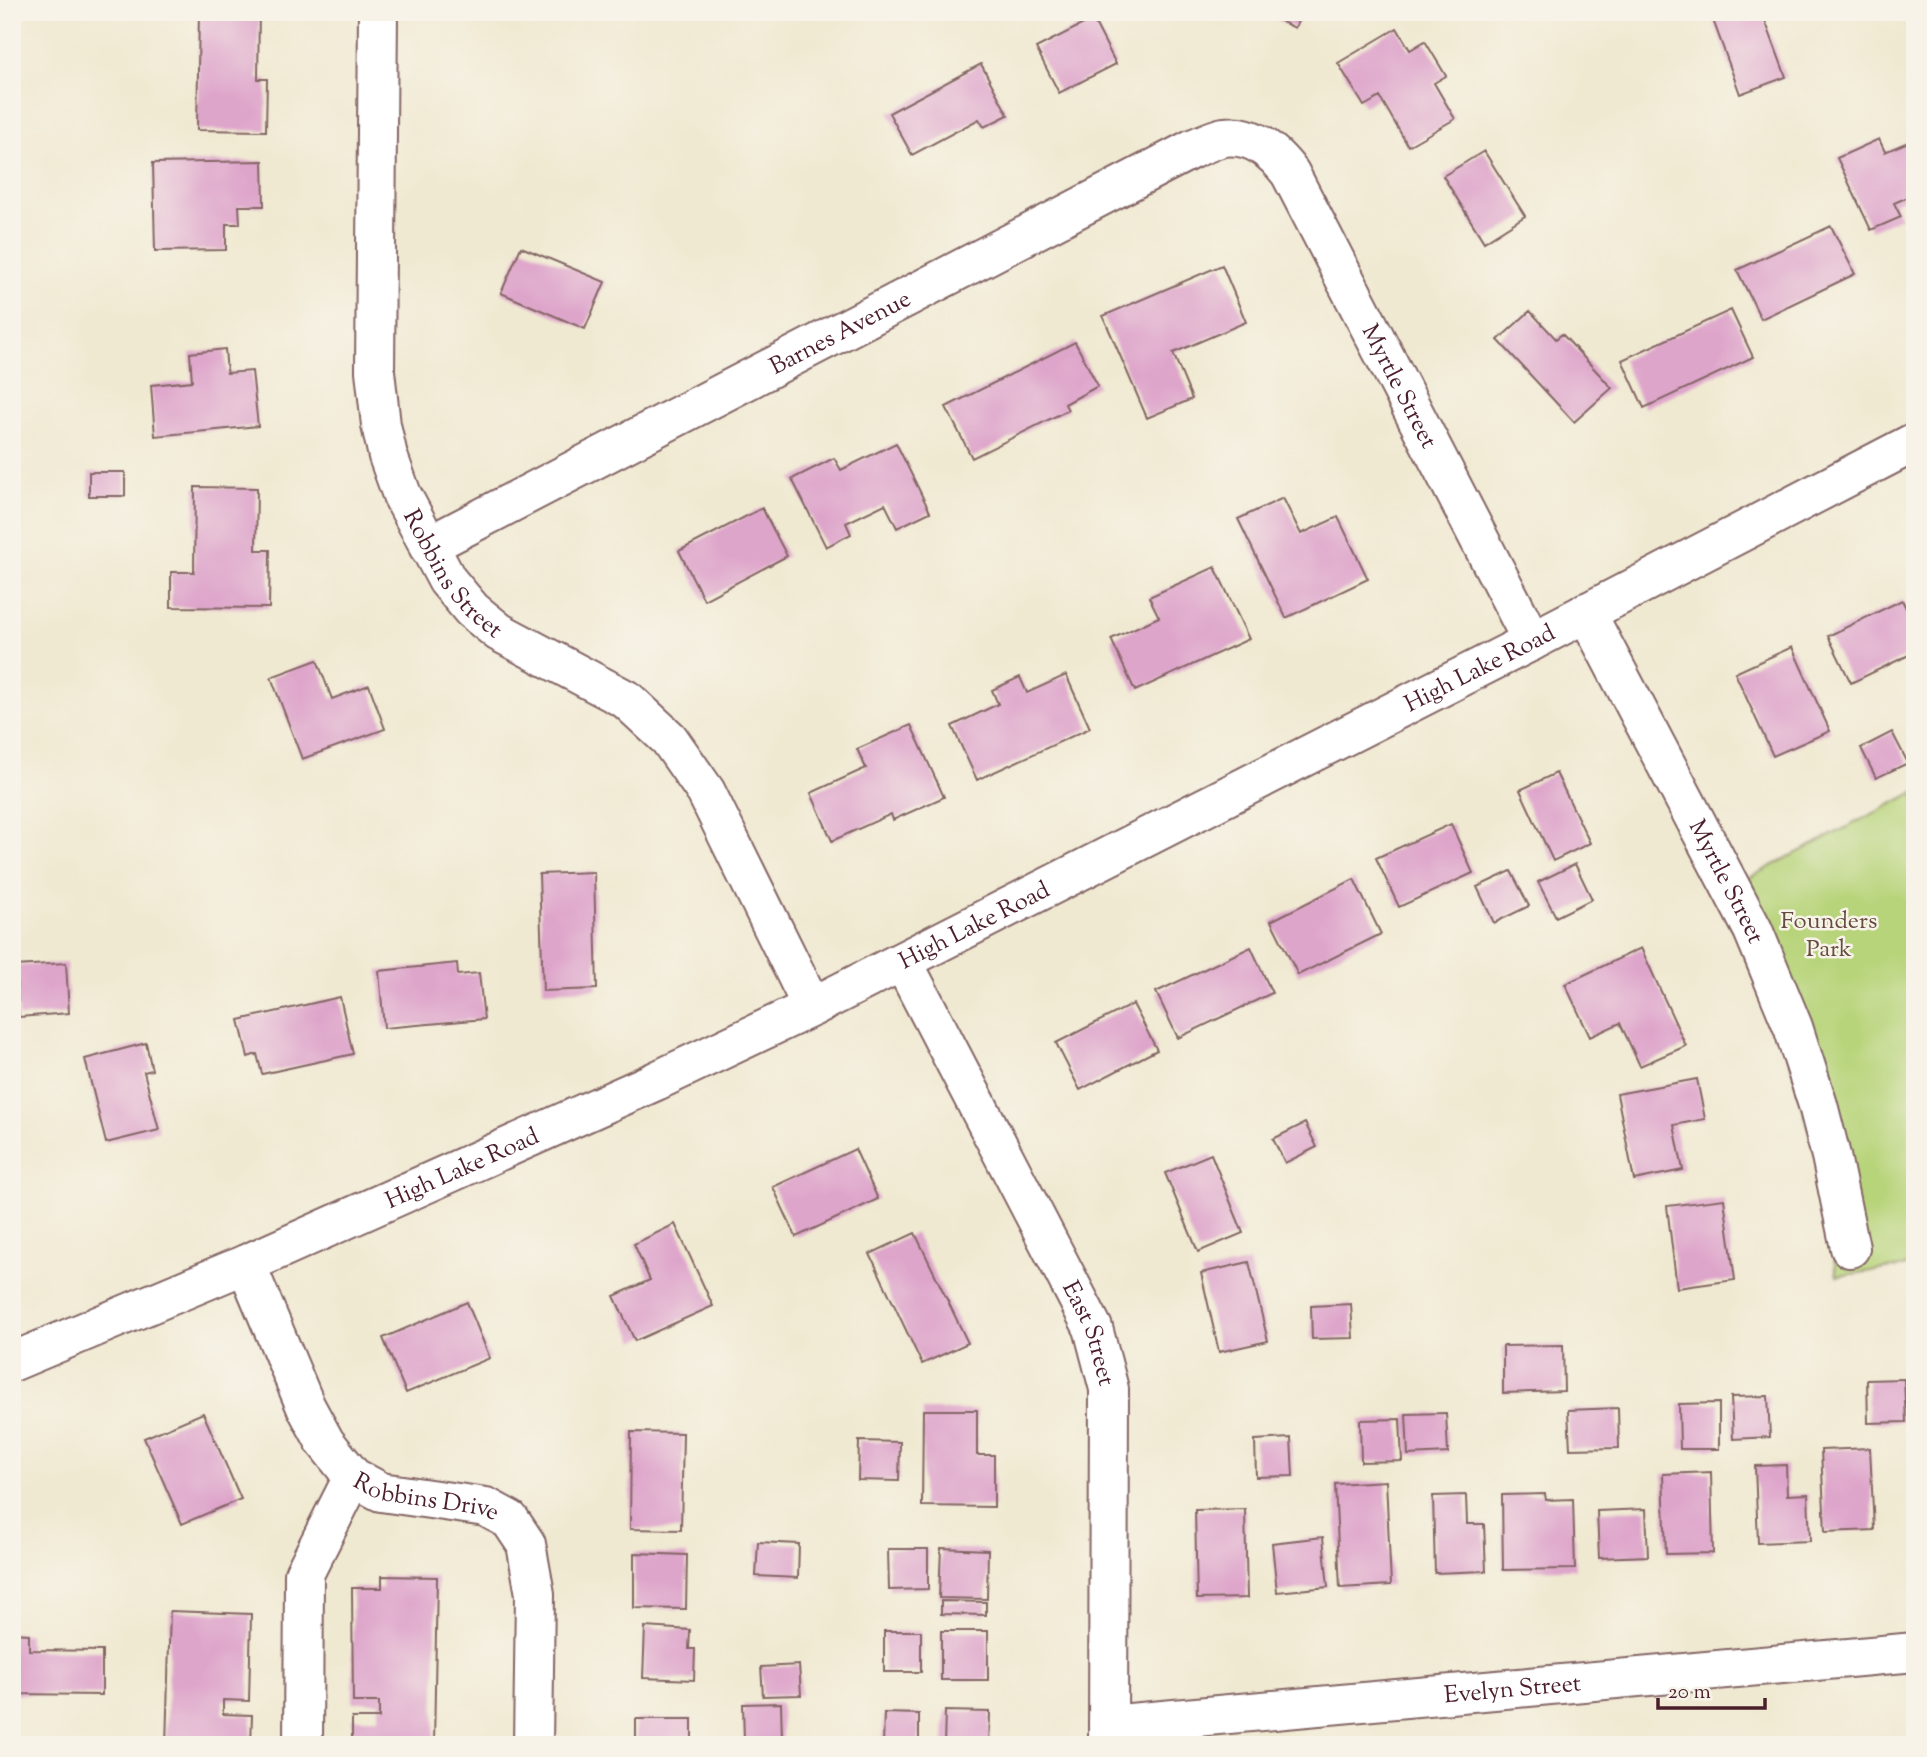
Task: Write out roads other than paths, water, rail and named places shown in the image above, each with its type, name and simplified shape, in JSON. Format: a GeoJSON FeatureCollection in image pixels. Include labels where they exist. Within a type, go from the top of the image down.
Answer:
{"type":"FeatureCollection","features":[{"type":"Feature","properties":{"kind":"street","name":"Robbins Street"},"geometry":{"type":"LineString","coordinates":[[378,12],[375,371],[388,456],[402,495],[447,580],[472,610],[499,632],[627,700],[669,739],[706,792],[812,1007]]}},
{"type":"Feature","properties":{"kind":"street","name":"Barnes Avenue"},"geometry":{"type":"LineString","coordinates":[[428,546],[1192,149],[1224,137],[1257,142]]}},
{"type":"Feature","properties":{"kind":"street","name":"Myrtle Street"},"geometry":{"type":"LineString","coordinates":[[1257,142],[1274,152],[1290,173],[1532,641]]}},
{"type":"Feature","properties":{"kind":"street","name":"High Lake Road"},"geometry":{"type":"LineString","coordinates":[[12,1362],[246,1264],[656,1081],[812,1007],[1532,641],[1915,442]]}},
{"type":"Feature","properties":{"kind":"street","name":"Myrtle Street"},"geometry":{"type":"LineString","coordinates":[[1587,612],[1758,942],[1793,1027],[1818,1105],[1850,1248]]}},
{"type":"Feature","properties":{"kind":"street","name":"East Street"},"geometry":{"type":"LineString","coordinates":[[904,962],[1093,1328],[1102,1359],[1109,1389],[1108,1735]]}},
{"type":"Feature","properties":{"kind":"street","name":"Robbins Drive"},"geometry":{"type":"LineString","coordinates":[[246,1264],[306,1407],[325,1442],[352,1477],[381,1492],[486,1507],[510,1520],[526,1545],[535,1594],[533,1745]]}},
{"type":"Feature","properties":{"kind":"street"},"geometry":{"type":"LineString","coordinates":[[303,1745],[304,1574],[352,1477]]}},
{"type":"Feature","properties":{"kind":"street","name":"Evelyn Street"},"geometry":{"type":"LineString","coordinates":[[1108,1735],[1915,1652]]}},
{"type":"Feature","properties":{"kind":"park label","name":"Founders Park"},"geometry":{"type":"Point","coordinates":[1829,934]}}]}
